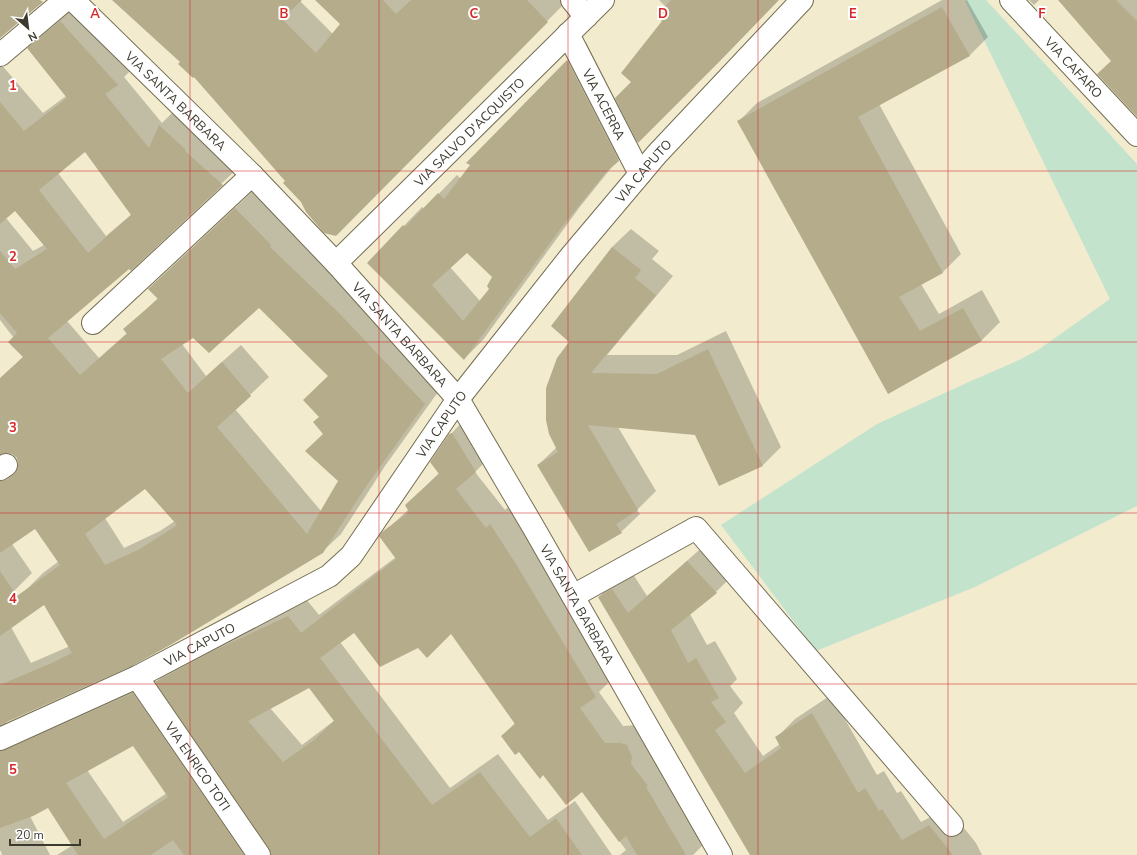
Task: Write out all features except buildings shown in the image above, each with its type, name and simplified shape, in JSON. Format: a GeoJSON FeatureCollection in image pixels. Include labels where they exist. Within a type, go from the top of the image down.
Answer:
{"type":"FeatureCollection","features":[{"type":"Feature","properties":{"kind":"street"},"geometry":{"type":"LineString","coordinates":[[0,55],[65,0]]}},
{"type":"Feature","properties":{"kind":"street","name":"VIA SANTA BARBARA"},"geometry":{"type":"LineString","coordinates":[[72,0],[252,175],[336,263],[458,399],[721,855]]}},
{"type":"Feature","properties":{"kind":"street"},"geometry":{"type":"LineString","coordinates":[[572,0],[586,17]]}},
{"type":"Feature","properties":{"kind":"street","name":"VIA SALVO D'ACQUISTO"},"geometry":{"type":"LineString","coordinates":[[336,263],[603,0]]}},
{"type":"Feature","properties":{"kind":"street","name":"VIA CAPUTO"},"geometry":{"type":"LineString","coordinates":[[0,739],[136,677],[329,576],[351,556],[458,399],[571,256],[657,154],[802,0]]}},
{"type":"Feature","properties":{"kind":"street","name":"VIA CAFARO"},"geometry":{"type":"LineString","coordinates":[[1011,0],[1137,135]]}},
{"type":"Feature","properties":{"kind":"street","name":"VIA ACERRA"},"geometry":{"type":"LineString","coordinates":[[568,34],[640,174]]}},
{"type":"Feature","properties":{"kind":"street"},"geometry":{"type":"LineString","coordinates":[[93,323],[252,175]]}},
{"type":"Feature","properties":{"kind":"street"},"geometry":{"type":"LineString","coordinates":[[573,596],[696,528],[952,825]]}},
{"type":"Feature","properties":{"kind":"street","name":"VIA ENRICO TOTI"},"geometry":{"type":"LineString","coordinates":[[136,677],[259,855]]}},
{"type":"Feature","properties":{"kind":"green space"},"geometry":{"type":"Polygon","coordinates":[[[986,0],[1137,164],[1137,506],[975,587],[816,651],[721,525],[877,424],[1017,361],[1038,350],[1110,299],[965,1],[986,0]]]}}]}
